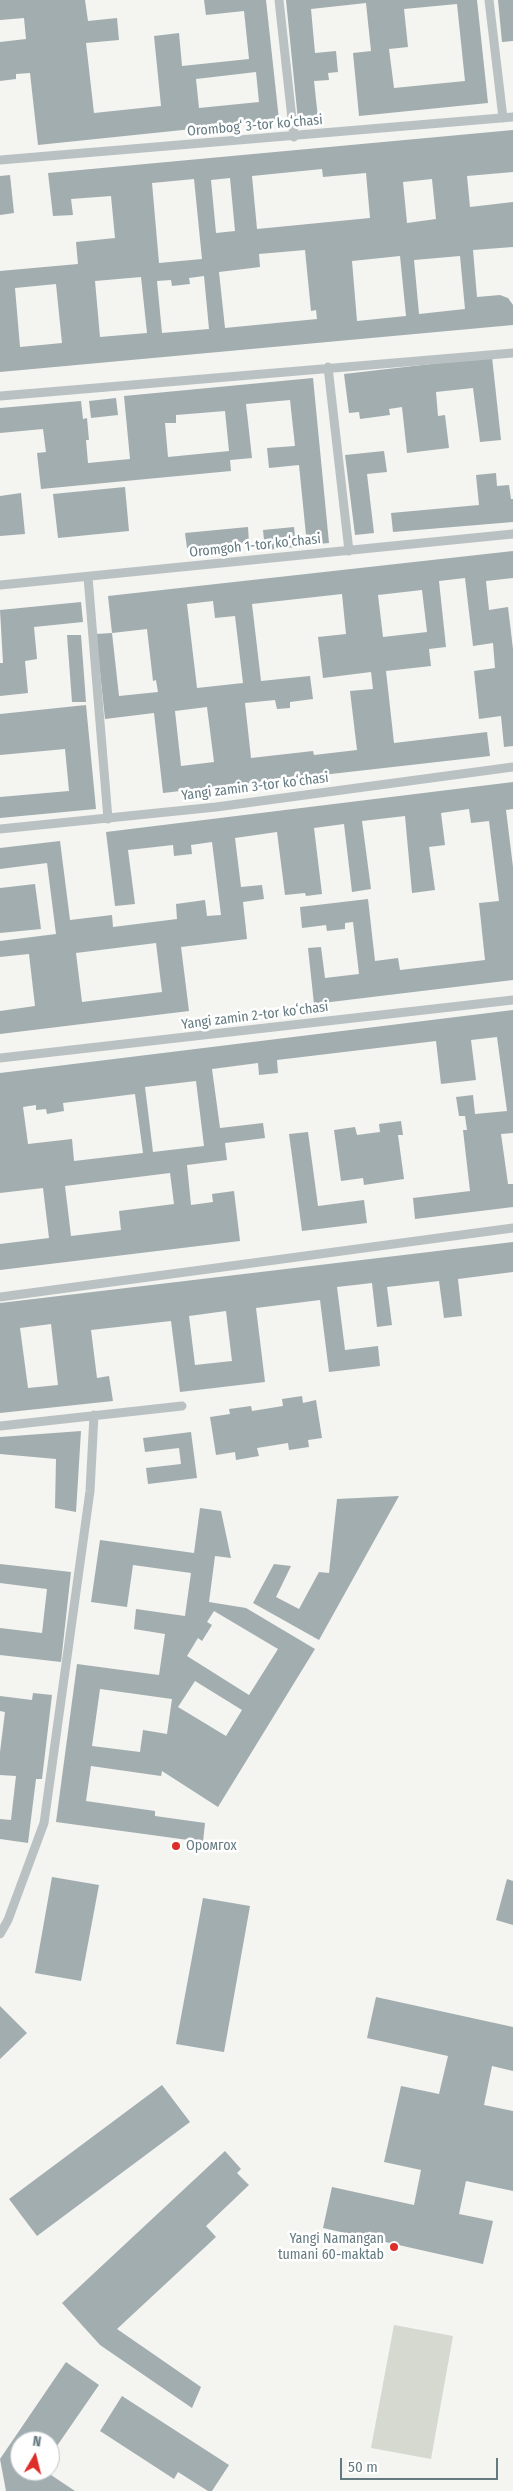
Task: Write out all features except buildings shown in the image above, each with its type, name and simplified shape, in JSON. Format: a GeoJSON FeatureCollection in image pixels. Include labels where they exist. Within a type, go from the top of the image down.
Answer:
{"type":"FeatureCollection","features":[{"type":"Feature","properties":{"kind":"street"},"geometry":{"type":"LineString","coordinates":[[279,0],[294,137]]}},
{"type":"Feature","properties":{"kind":"street"},"geometry":{"type":"LineString","coordinates":[[490,0],[508,118]]}},
{"type":"Feature","properties":{"kind":"street","name":"Orombogʻ 3-tor koʻchasi"},"geometry":{"type":"LineString","coordinates":[[0,160],[508,118]]}},
{"type":"Feature","properties":{"kind":"street"},"geometry":{"type":"LineString","coordinates":[[0,396],[328,367],[513,353]]}},
{"type":"Feature","properties":{"kind":"street"},"geometry":{"type":"LineString","coordinates":[[328,367],[349,551]]}},
{"type":"Feature","properties":{"kind":"street","name":"Oromgoh 1-tor koʻchasi"},"geometry":{"type":"LineString","coordinates":[[0,585],[513,534]]}},
{"type":"Feature","properties":{"kind":"street"},"geometry":{"type":"LineString","coordinates":[[88,577],[108,819]]}},
{"type":"Feature","properties":{"kind":"street","name":"Yangi zamin 3-tor koʻchasi"},"geometry":{"type":"LineString","coordinates":[[0,829],[226,805],[513,767]]}},
{"type":"Feature","properties":{"kind":"street","name":"Yangi zamin 2-tor koʻchasi"},"geometry":{"type":"LineString","coordinates":[[0,1058],[513,1000]]}},
{"type":"Feature","properties":{"kind":"street"},"geometry":{"type":"LineString","coordinates":[[0,1297],[513,1228]]}},
{"type":"Feature","properties":{"kind":"street"},"geometry":{"type":"LineString","coordinates":[[0,1426],[182,1406]]}},
{"type":"Feature","properties":{"kind":"street"},"geometry":{"type":"LineString","coordinates":[[0,1934],[8,1920],[44,1822],[90,1492],[94,1416]]}},
{"type":"Feature","properties":{"kind":"shaded area"},"geometry":{"type":"Polygon","coordinates":[[[394,2325],[453,2336],[431,2459],[371,2448],[394,2325]]]}},
{"type":"Feature","properties":{"kind":"place","name":"Оромгох"},"geometry":{"type":"Point","coordinates":[176,1846]}},
{"type":"Feature","properties":{"kind":"place","name":"Yangi Namangan tumani 60-maktab"},"geometry":{"type":"Point","coordinates":[394,2247]}}]}
